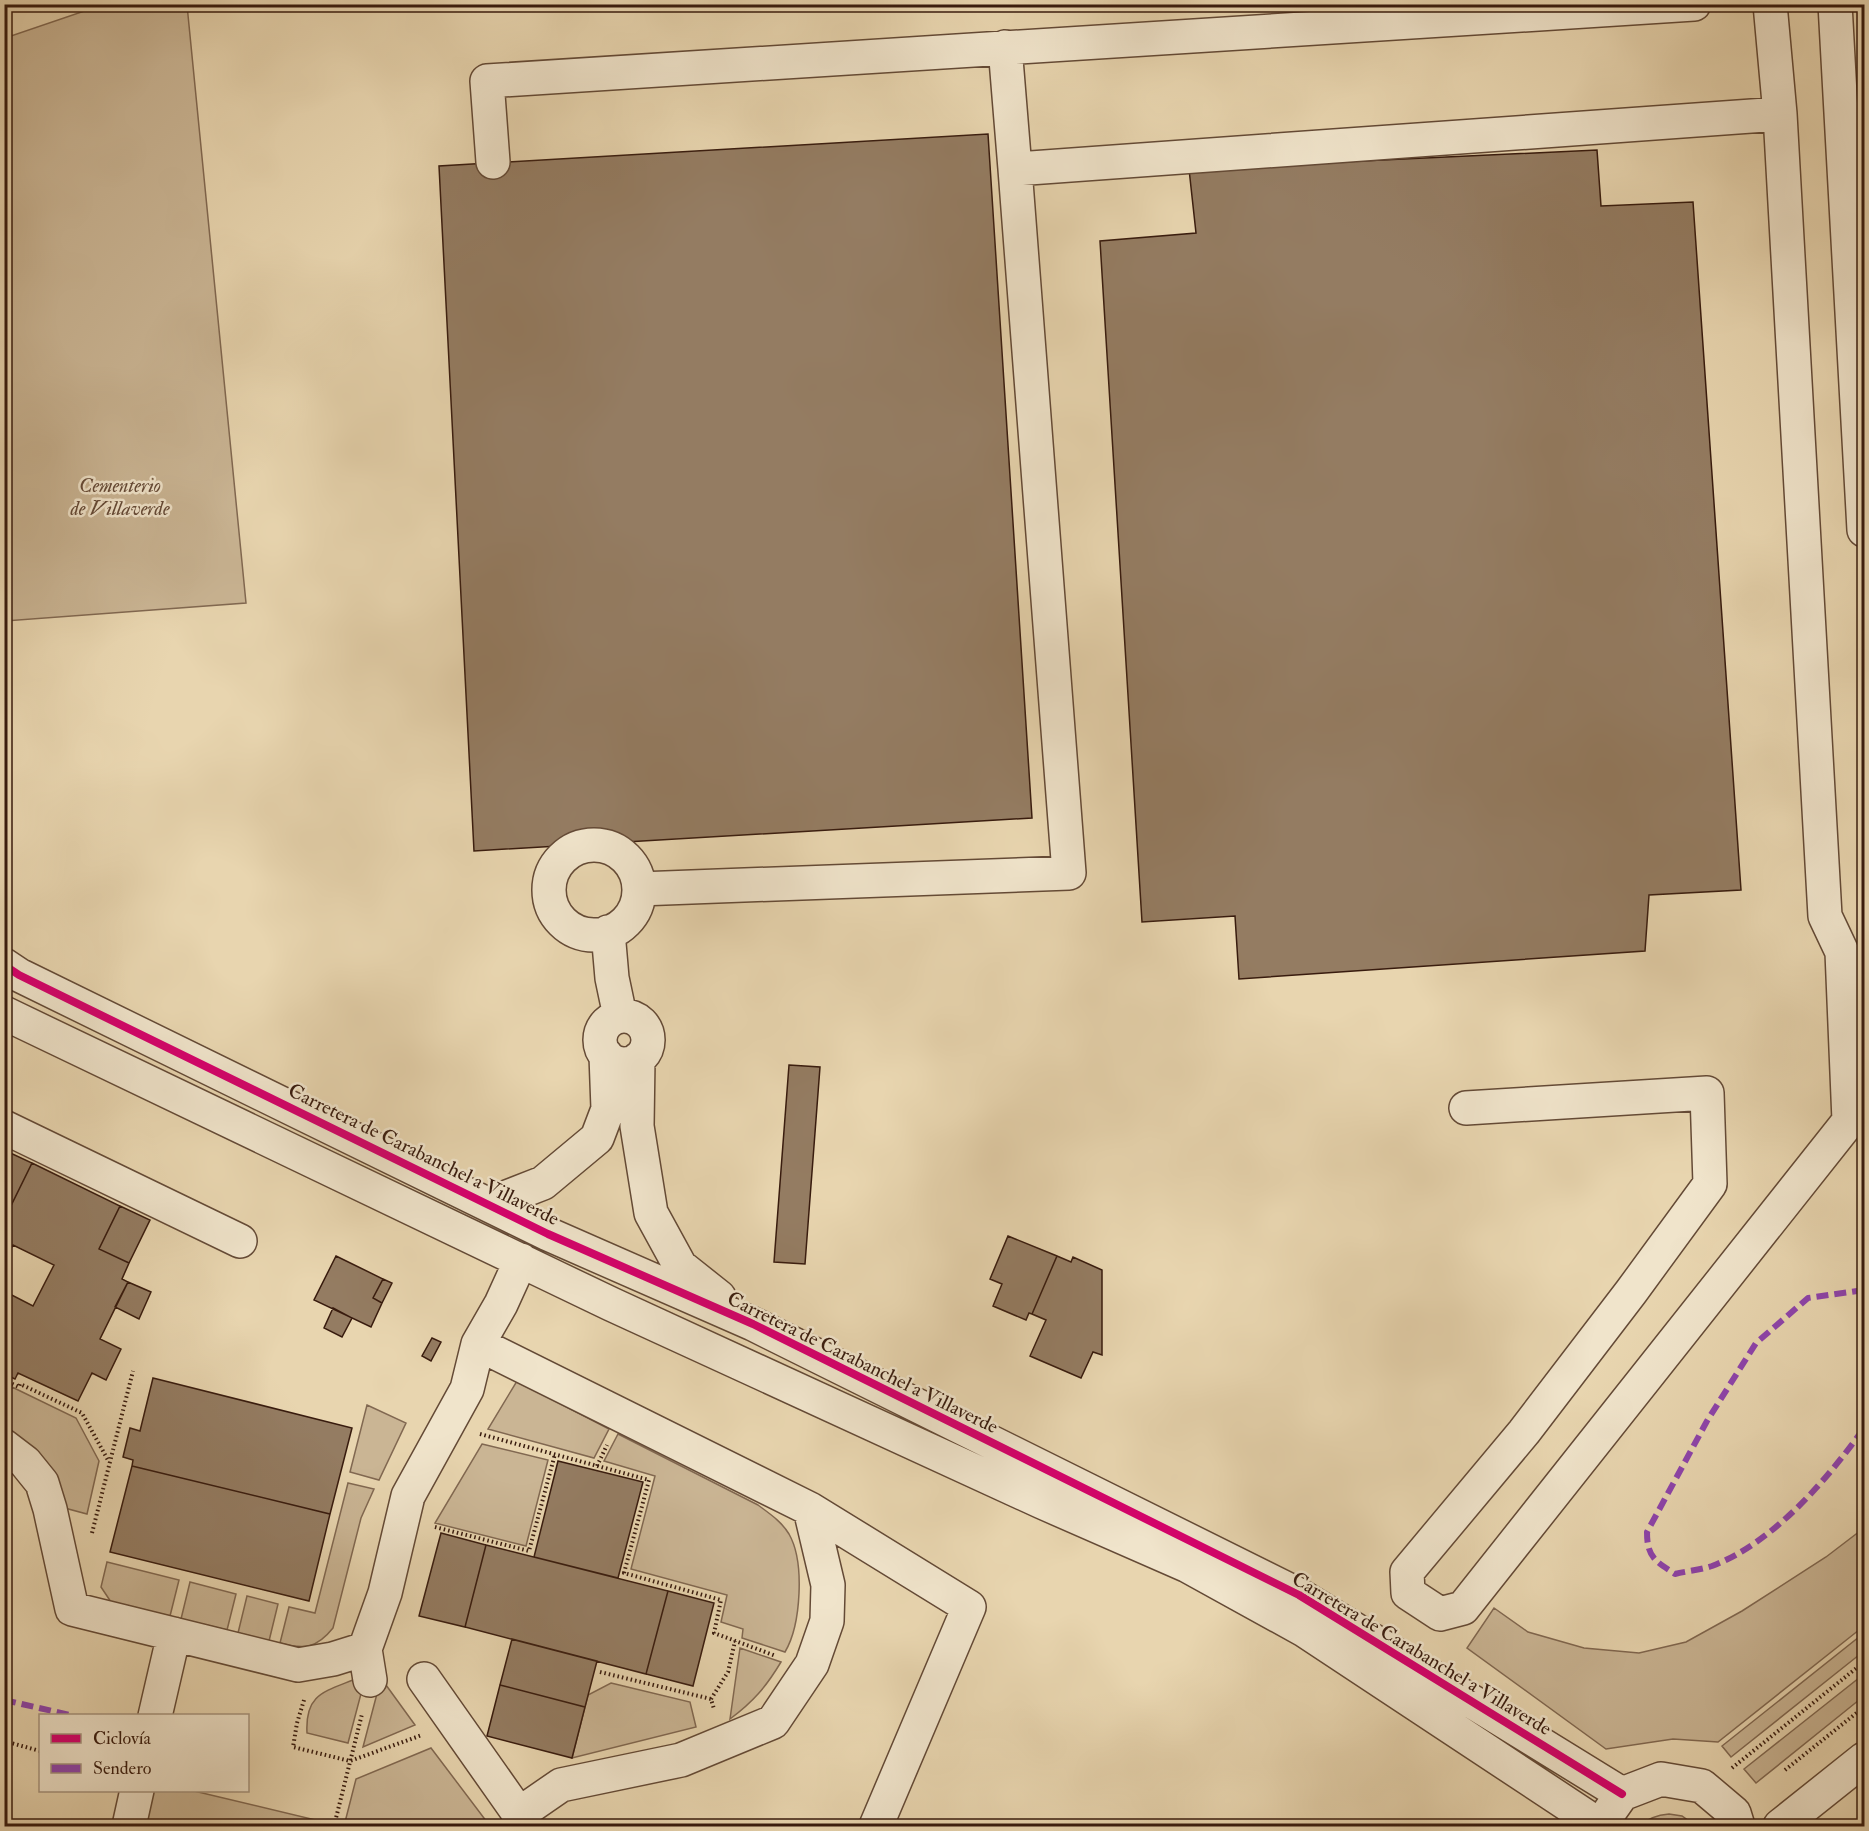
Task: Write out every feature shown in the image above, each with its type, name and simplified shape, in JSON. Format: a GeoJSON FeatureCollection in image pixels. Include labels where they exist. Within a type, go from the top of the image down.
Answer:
{"type":"FeatureCollection","features":[{"type":"Feature","properties":{"kind":"street"},"geometry":{"type":"LineString","coordinates":[[493,162],[487,81],[1694,4]]}},
{"type":"Feature","properties":{"kind":"street"},"geometry":{"type":"LineString","coordinates":[[1466,1108],[1707,1093],[1710,1184],[1524,1432],[1407,1572],[1408,1593],[1440,1614],[1463,1608],[1849,1120],[1842,952],[1825,916],[1780,114],[1770,4]]}},
{"type":"Feature","properties":{"kind":"street"},"geometry":{"type":"LineString","coordinates":[[1835,4],[1864,530]]}},
{"type":"Feature","properties":{"kind":"street"},"geometry":{"type":"LineString","coordinates":[[639,889],[1069,873],[1005,47]]}},
{"type":"Feature","properties":{"kind":"street"},"geometry":{"type":"LineString","coordinates":[[1015,169],[1780,114]]}},
{"type":"Feature","properties":{"kind":"street"},"geometry":{"type":"LineString","coordinates":[[585,845],[599,845],[613,849],[626,857],[634,868],[639,889],[634,911],[625,922],[608,932],[599,934],[585,933],[571,928],[560,919],[552,905],[549,890],[552,875],[559,861],[571,851],[585,845]]}},
{"type":"Feature","properties":{"kind":"street"},"geometry":{"type":"LineString","coordinates":[[608,932],[612,978],[620,1016]]}},
{"type":"Feature","properties":{"kind":"street","name":"Carretera de Carabanchel a Villaverde"},"geometry":{"type":"LineString","coordinates":[[4,964],[19,975],[549,1234],[753,1324],[1299,1595],[1622,1794]]}},
{"type":"Feature","properties":{"kind":"street","name":"Carretera de Carabanchel a Villaverde"},"geometry":{"type":"LineString","coordinates":[[4,1013],[622,1309],[1031,1497],[1188,1566],[1304,1630],[1598,1826]]}},
{"type":"Feature","properties":{"kind":"street"},"geometry":{"type":"LineString","coordinates":[[620,1016],[633,1017],[646,1028],[648,1044],[646,1052],[638,1059],[625,1064],[617,1063],[606,1055],[601,1046],[602,1031],[611,1020],[620,1016]]}},
{"type":"Feature","properties":{"kind":"street"},"geometry":{"type":"LineString","coordinates":[[489,1203],[543,1183],[597,1138],[608,1109],[606,1055]]}},
{"type":"Feature","properties":{"kind":"street"},"geometry":{"type":"LineString","coordinates":[[638,1059],[637,1126],[651,1213],[680,1266],[753,1324]]}},
{"type":"Feature","properties":{"kind":"street"},"geometry":{"type":"LineString","coordinates":[[4,1127],[240,1241]]}},
{"type":"Feature","properties":{"kind":"street"},"geometry":{"type":"LineString","coordinates":[[4,1446],[25,1462],[42,1483],[72,1609],[298,1665],[333,1659],[368,1665],[408,1496],[467,1389],[478,1344],[501,1304],[521,1260]]}},
{"type":"Feature","properties":{"kind":"street"},"geometry":{"type":"LineString","coordinates":[[478,1344],[810,1509],[969,1607],[876,1827]]}},
{"type":"Feature","properties":{"kind":"street"},"geometry":{"type":"LineString","coordinates":[[424,1679],[522,1820],[561,1785],[681,1760],[774,1722],[809,1667],[827,1621],[828,1585],[810,1509]]}},
{"type":"Feature","properties":{"kind":"street"},"geometry":{"type":"LineString","coordinates":[[155,1714],[174,1634]]}},
{"type":"Feature","properties":{"kind":"street"},"geometry":{"type":"LineString","coordinates":[[1780,1827],[1864,1759]]}},
{"type":"Feature","properties":{"kind":"street"},"geometry":{"type":"LineString","coordinates":[[1598,1826],[1622,1794],[1661,1779],[1702,1786],[1734,1813],[1738,1827]]}},
{"type":"Feature","properties":{"kind":"street"},"geometry":{"type":"LineString","coordinates":[[129,1827],[137,1792]]}},
{"type":"Feature","properties":{"kind":"path"},"geometry":{"type":"LineString","coordinates":[[89,1544],[133,1371]]}},
{"type":"Feature","properties":{"kind":"path"},"geometry":{"type":"LineString","coordinates":[[4,1380],[19,1387],[21,1384],[82,1413],[109,1463]]}},
{"type":"Feature","properties":{"kind":"path"},"geometry":{"type":"LineString","coordinates":[[448,1425],[649,1480],[624,1573],[721,1600],[714,1633],[809,1667]]}},
{"type":"Feature","properties":{"kind":"path"},"geometry":{"type":"LineString","coordinates":[[402,1519],[529,1551],[555,1454]]}},
{"type":"Feature","properties":{"kind":"path"},"geometry":{"type":"LineString","coordinates":[[724,1743],[711,1699],[728,1672],[735,1641]]}},
{"type":"Feature","properties":{"kind":"path"},"geometry":{"type":"LineString","coordinates":[[316,1662],[297,1723],[293,1747],[350,1761],[454,1722]]}},
{"type":"Feature","properties":{"kind":"path"},"geometry":{"type":"LineString","coordinates":[[1731,1768],[1864,1662]]}},
{"type":"Feature","properties":{"kind":"path"},"geometry":{"type":"LineString","coordinates":[[334,1827],[350,1761],[368,1665]]}},
{"type":"Feature","properties":{"kind":"path"},"geometry":{"type":"LineString","coordinates":[[600,1672],[711,1699]]}},
{"type":"Feature","properties":{"kind":"path"},"geometry":{"type":"LineString","coordinates":[[1785,1770],[1864,1707]]}},
{"type":"Feature","properties":{"kind":"path"},"geometry":{"type":"LineString","coordinates":[[4,1742],[39,1751]]}},
{"type":"Feature","properties":{"kind":"green space","name":"Cementerio de Villaverde"},"geometry":{"type":"Polygon","coordinates":[[[102,5],[187,5],[246,603],[5,621],[5,38],[102,5]]]}},
{"type":"Feature","properties":{"kind":"green space"},"geometry":{"type":"Polygon","coordinates":[[[517,1381],[609,1429],[594,1458],[488,1429],[517,1381]]]}},
{"type":"Feature","properties":{"kind":"green space"},"geometry":{"type":"Polygon","coordinates":[[[12,1387],[76,1418],[99,1461],[87,1514],[61,1507],[5,1432],[5,1403],[12,1387]]]}},
{"type":"Feature","properties":{"kind":"green space"},"geometry":{"type":"Polygon","coordinates":[[[367,1405],[406,1423],[379,1480],[350,1472],[367,1405]]]}},
{"type":"Feature","properties":{"kind":"green space"},"geometry":{"type":"Polygon","coordinates":[[[618,1434],[758,1505],[786,1529],[794,1546],[797,1560],[799,1593],[795,1626],[785,1652],[742,1638],[743,1629],[721,1622],[727,1595],[631,1569],[655,1476],[604,1461],[618,1434]]]}},
{"type":"Feature","properties":{"kind":"green space"},"geometry":{"type":"Polygon","coordinates":[[[482,1444],[548,1460],[526,1546],[435,1523],[482,1444]]]}},
{"type":"Feature","properties":{"kind":"green space"},"geometry":{"type":"Polygon","coordinates":[[[348,1483],[374,1489],[361,1518],[333,1628],[321,1640],[310,1646],[280,1643],[289,1607],[315,1613],[348,1483]]]}},
{"type":"Feature","properties":{"kind":"green space"},"geometry":{"type":"Polygon","coordinates":[[[1864,1528],[1864,1626],[1718,1742],[1673,1739],[1606,1749],[1467,1648],[1494,1608],[1528,1632],[1584,1648],[1639,1653],[1686,1642],[1742,1611],[1826,1557],[1864,1528]]]}},
{"type":"Feature","properties":{"kind":"green space"},"geometry":{"type":"Polygon","coordinates":[[[107,1562],[179,1580],[170,1616],[111,1602],[101,1587],[107,1562]]]}},
{"type":"Feature","properties":{"kind":"green space"},"geometry":{"type":"Polygon","coordinates":[[[190,1582],[236,1594],[227,1630],[181,1619],[190,1582]]]}},
{"type":"Feature","properties":{"kind":"green space"},"geometry":{"type":"Polygon","coordinates":[[[247,1596],[278,1604],[269,1641],[238,1633],[247,1596]]]}},
{"type":"Feature","properties":{"kind":"green space"},"geometry":{"type":"Polygon","coordinates":[[[1864,1633],[1864,1651],[1731,1757],[1722,1746],[1864,1633]]]}},
{"type":"Feature","properties":{"kind":"green space"},"geometry":{"type":"Polygon","coordinates":[[[740,1648],[781,1662],[758,1694],[730,1719],[740,1648]]]}},
{"type":"Feature","properties":{"kind":"green space"},"geometry":{"type":"Polygon","coordinates":[[[1864,1674],[1864,1696],[1756,1783],[1744,1769],[1864,1674]]]}},
{"type":"Feature","properties":{"kind":"green space"},"geometry":{"type":"Polygon","coordinates":[[[353,1680],[362,1690],[348,1743],[307,1733],[309,1710],[318,1697],[353,1680]]]}},
{"type":"Feature","properties":{"kind":"green space"},"geometry":{"type":"Polygon","coordinates":[[[611,1683],[690,1702],[696,1727],[572,1758],[588,1695],[611,1683]]]}},
{"type":"Feature","properties":{"kind":"green space"},"geometry":{"type":"Polygon","coordinates":[[[386,1685],[415,1725],[363,1747],[379,1686],[386,1685]]]}},
{"type":"Feature","properties":{"kind":"green space"},"geometry":{"type":"Polygon","coordinates":[[[431,1748],[490,1826],[344,1826],[356,1779],[431,1748]]]}},
{"type":"Feature","properties":{"kind":"green space"},"geometry":{"type":"Polygon","coordinates":[[[150,1792],[198,1792],[328,1823],[327,1826],[142,1826],[150,1792]]]}},
{"type":"Feature","properties":{"kind":"green space"},"geometry":{"type":"Polygon","coordinates":[[[1669,1814],[1682,1816],[1696,1826],[1639,1826],[1653,1817],[1669,1814]]]}},
{"type":"Feature","properties":{"kind":"building"},"geometry":{"type":"Polygon","coordinates":[[[988,134],[1032,818],[474,851],[439,166],[988,134]]]}},
{"type":"Feature","properties":{"kind":"building"},"geometry":{"type":"Polygon","coordinates":[[[1597,150],[1601,206],[1693,202],[1741,890],[1649,895],[1645,951],[1239,979],[1235,916],[1142,922],[1100,241],[1196,233],[1189,169],[1597,150]]]}},
{"type":"Feature","properties":{"kind":"building"},"geometry":{"type":"Polygon","coordinates":[[[789,1065],[820,1067],[805,1264],[774,1262],[789,1065]]]}},
{"type":"Feature","properties":{"kind":"building"},"geometry":{"type":"Polygon","coordinates":[[[4,1150],[32,1163],[4,1220],[4,1150]]]}},
{"type":"Feature","properties":{"kind":"building"},"geometry":{"type":"Polygon","coordinates":[[[32,1163],[120,1206],[99,1249],[129,1263],[122,1279],[128,1282],[100,1339],[121,1349],[106,1380],[92,1373],[78,1401],[18,1373],[15,1379],[4,1374],[4,1291],[33,1306],[54,1265],[13,1245],[4,1262],[4,1220],[32,1163]]]}},
{"type":"Feature","properties":{"kind":"building"},"geometry":{"type":"Polygon","coordinates":[[[120,1206],[150,1220],[129,1263],[99,1249],[120,1206]]]}},
{"type":"Feature","properties":{"kind":"building"},"geometry":{"type":"Polygon","coordinates":[[[1008,1236],[1057,1256],[1032,1314],[1029,1313],[1026,1320],[993,1306],[1002,1284],[990,1279],[1008,1236]]]}},
{"type":"Feature","properties":{"kind":"building"},"geometry":{"type":"Polygon","coordinates":[[[336,1256],[383,1279],[373,1298],[382,1303],[371,1327],[314,1300],[336,1256]]]}},
{"type":"Feature","properties":{"kind":"building"},"geometry":{"type":"Polygon","coordinates":[[[1057,1256],[1071,1262],[1073,1257],[1102,1270],[1102,1355],[1093,1352],[1081,1378],[1030,1356],[1046,1320],[1032,1314],[1057,1256]]]}},
{"type":"Feature","properties":{"kind":"building"},"geometry":{"type":"Polygon","coordinates":[[[383,1279],[392,1283],[382,1303],[373,1298],[383,1279]]]}},
{"type":"Feature","properties":{"kind":"building"},"geometry":{"type":"Polygon","coordinates":[[[128,1282],[151,1292],[139,1319],[115,1307],[128,1282]]]}},
{"type":"Feature","properties":{"kind":"building"},"geometry":{"type":"Polygon","coordinates":[[[333,1308],[352,1318],[342,1337],[324,1328],[333,1308]]]}},
{"type":"Feature","properties":{"kind":"building"},"geometry":{"type":"Polygon","coordinates":[[[432,1338],[441,1342],[431,1361],[422,1356],[432,1338]]]}},
{"type":"Feature","properties":{"kind":"building"},"geometry":{"type":"Polygon","coordinates":[[[153,1378],[352,1428],[330,1514],[132,1466],[133,1460],[123,1457],[130,1428],[140,1431],[153,1378]]]}},
{"type":"Feature","properties":{"kind":"building"},"geometry":{"type":"Polygon","coordinates":[[[558,1461],[643,1482],[618,1578],[534,1557],[558,1461]]]}},
{"type":"Feature","properties":{"kind":"building"},"geometry":{"type":"Polygon","coordinates":[[[132,1466],[330,1514],[309,1601],[110,1552],[132,1466]]]}},
{"type":"Feature","properties":{"kind":"building"},"geometry":{"type":"Polygon","coordinates":[[[441,1533],[486,1545],[465,1627],[419,1616],[441,1533]]]}},
{"type":"Feature","properties":{"kind":"building"},"geometry":{"type":"Polygon","coordinates":[[[486,1545],[668,1591],[646,1674],[465,1627],[486,1545]]]}},
{"type":"Feature","properties":{"kind":"building"},"geometry":{"type":"Polygon","coordinates":[[[668,1591],[714,1603],[693,1686],[646,1674],[668,1591]]]}},
{"type":"Feature","properties":{"kind":"building"},"geometry":{"type":"Polygon","coordinates":[[[512,1639],[597,1661],[585,1707],[500,1685],[512,1639]]]}},
{"type":"Feature","properties":{"kind":"building"},"geometry":{"type":"Polygon","coordinates":[[[500,1685],[585,1707],[572,1758],[487,1736],[500,1685]]]}},
{"type":"Feature","properties":{"kind":"marked path"},"geometry":{"type":"LineString","coordinates":[[1864,1290],[1808,1298],[1756,1343],[1707,1421],[1647,1532],[1647,1540],[1654,1558],[1675,1574],[1703,1569],[1735,1556],[1777,1526],[1797,1508],[1833,1468],[1864,1428]]}},
{"type":"Feature","properties":{"kind":"marked path"},"geometry":{"type":"LineString","coordinates":[[4,1700],[65,1714]]}},
{"type":"Feature","properties":{"kind":"cycle path"},"geometry":{"type":"LineString","coordinates":[[4,965],[19,975],[548,1234],[753,1324],[1299,1595],[1622,1794]]}}]}
